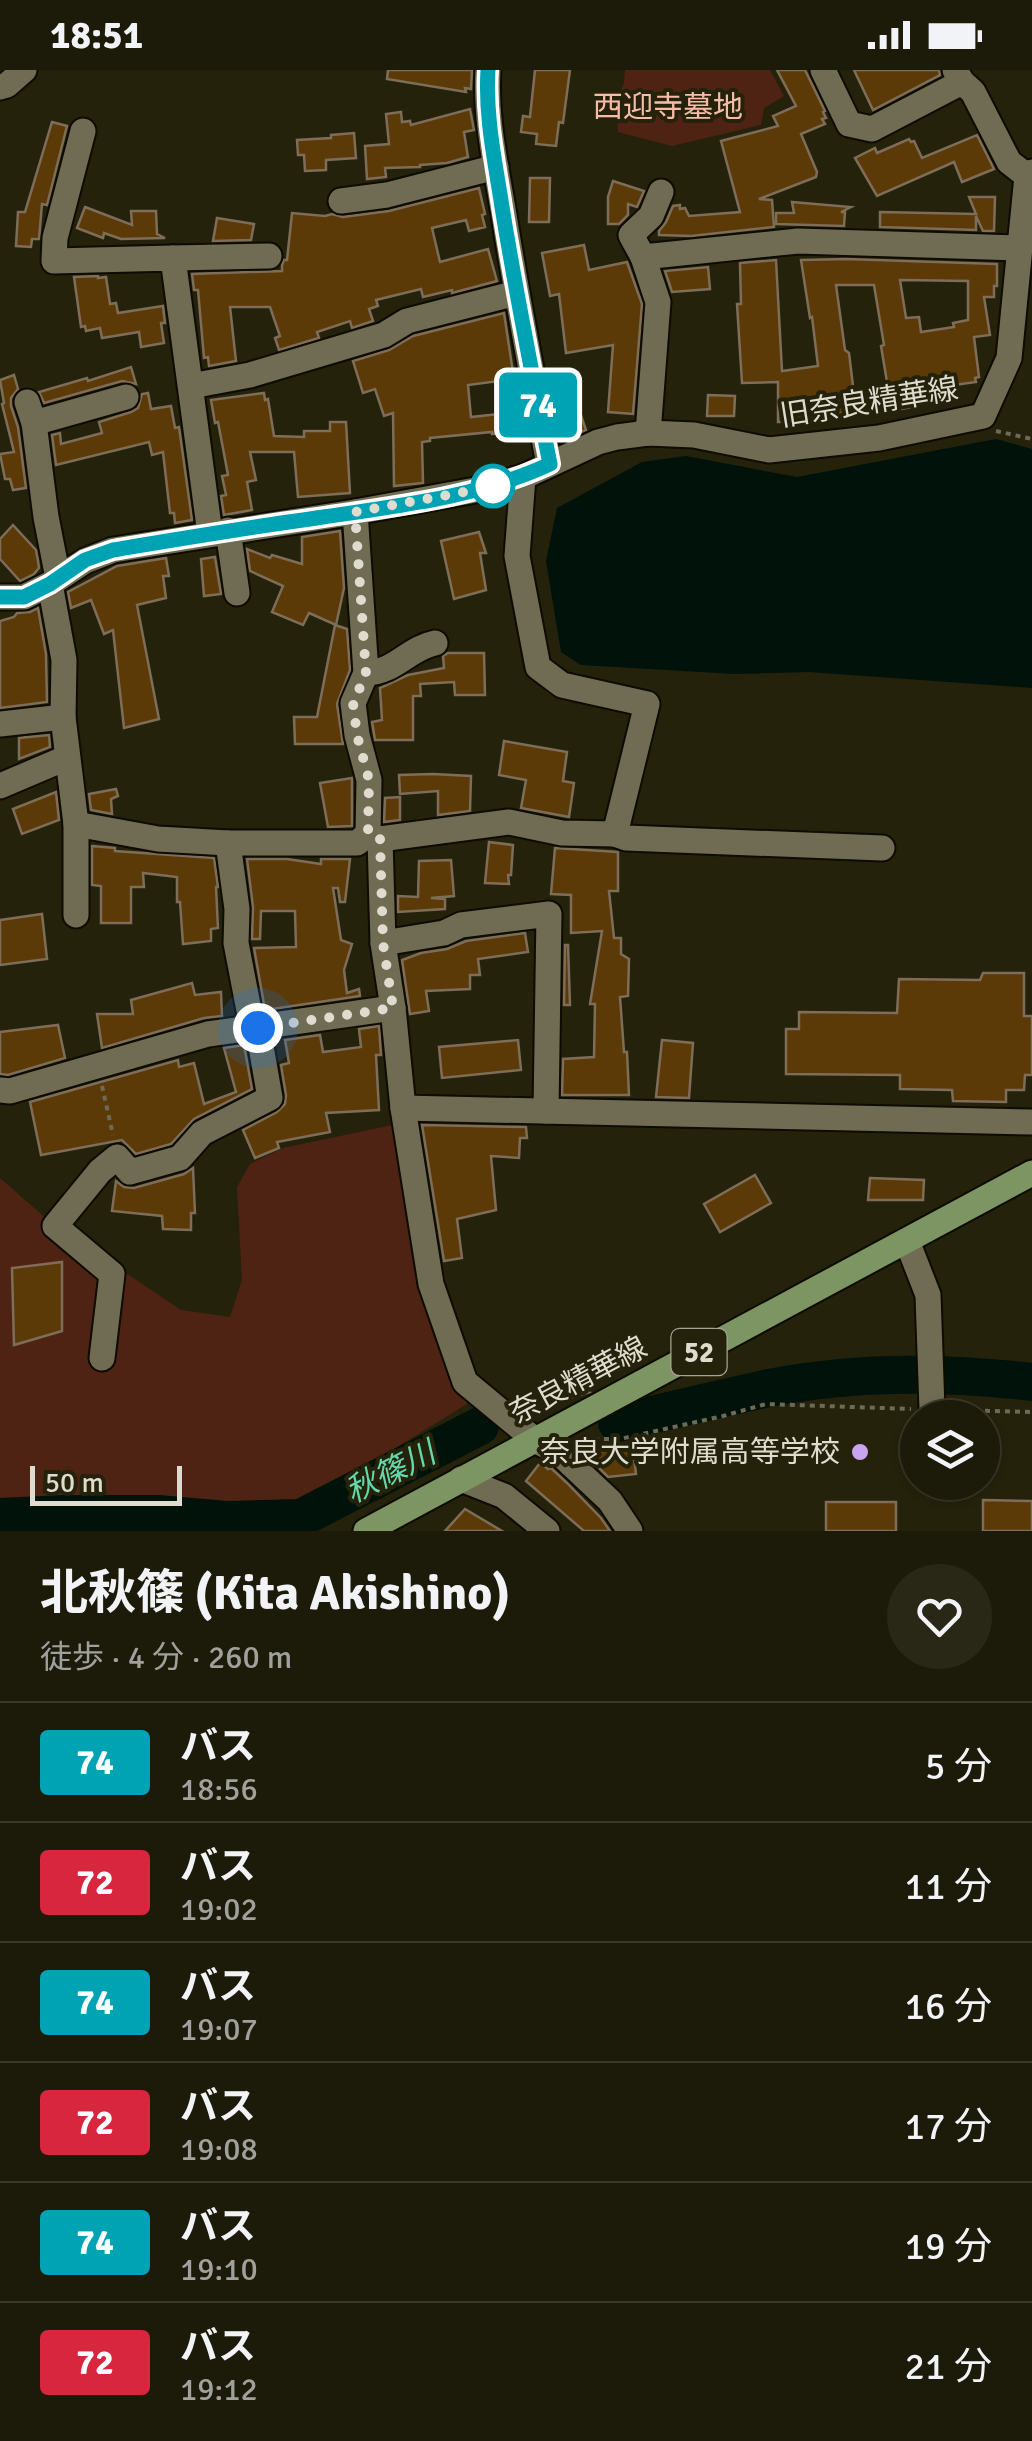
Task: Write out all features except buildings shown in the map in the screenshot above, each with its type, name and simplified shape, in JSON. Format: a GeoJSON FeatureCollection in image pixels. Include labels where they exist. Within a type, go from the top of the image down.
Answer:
{"type":"FeatureCollection","features":[{"type":"Feature","properties":{"kind":"main road","name":"奈良精華線"},"geometry":{"type":"LineString","coordinates":[[366,1531],[1032,1173]]}},
{"type":"Feature","properties":{"kind":"street"},"geometry":{"type":"LineString","coordinates":[[0,87],[24,70]]}},
{"type":"Feature","properties":{"kind":"street"},"geometry":{"type":"LineString","coordinates":[[488,70],[486,104],[516,293],[550,464]]}},
{"type":"Feature","properties":{"kind":"street"},"geometry":{"type":"LineString","coordinates":[[823,70],[849,124],[872,129],[958,76],[973,92],[1010,162],[1030,174]]}},
{"type":"Feature","properties":{"kind":"street"},"geometry":{"type":"LineString","coordinates":[[83,132],[56,238],[54,261],[269,256]]}},
{"type":"Feature","properties":{"kind":"street"},"geometry":{"type":"LineString","coordinates":[[341,200],[388,195],[496,167]]}},
{"type":"Feature","properties":{"kind":"street","name":"旧奈良精華線"},"geometry":{"type":"LineString","coordinates":[[0,597],[24,597],[85,560],[113,550],[481,489],[523,477],[617,436],[694,435],[769,450],[878,438],[983,416],[1009,358],[1018,248],[1030,174]]}},
{"type":"Feature","properties":{"kind":"street"},"geometry":{"type":"LineString","coordinates":[[648,433],[658,302],[631,235],[651,216],[661,192]]}},
{"type":"Feature","properties":{"kind":"street"},"geometry":{"type":"LineString","coordinates":[[642,257],[798,242],[1018,248]]}},
{"type":"Feature","properties":{"kind":"street"},"geometry":{"type":"LineString","coordinates":[[173,258],[191,386],[219,532],[237,593]]}},
{"type":"Feature","properties":{"kind":"street"},"geometry":{"type":"LineString","coordinates":[[191,386],[268,370],[384,335],[408,322],[516,293]]}},
{"type":"Feature","properties":{"kind":"street"},"geometry":{"type":"LineString","coordinates":[[76,914],[76,824],[62,717],[64,660],[31,412],[126,397]]}},
{"type":"Feature","properties":{"kind":"street"},"geometry":{"type":"LineString","coordinates":[[523,477],[518,556],[538,667],[562,684],[647,704],[615,834]]}},
{"type":"Feature","properties":{"kind":"street"},"geometry":{"type":"LineString","coordinates":[[355,512],[366,674],[353,703],[369,780],[403,1108],[431,1284],[466,1382],[535,1440],[559,1453],[610,1500],[630,1531]]}},
{"type":"Feature","properties":{"kind":"street"},"geometry":{"type":"LineString","coordinates":[[366,674],[390,668],[424,645],[436,643]]}},
{"type":"Feature","properties":{"kind":"street"},"geometry":{"type":"LineString","coordinates":[[0,724],[62,717]]}},
{"type":"Feature","properties":{"kind":"street"},"geometry":{"type":"LineString","coordinates":[[0,786],[66,758]]}},
{"type":"Feature","properties":{"kind":"street"},"geometry":{"type":"LineString","coordinates":[[76,824],[158,839],[228,843],[357,842],[374,836],[509,822],[626,838],[882,848]]}},
{"type":"Feature","properties":{"kind":"street"},"geometry":{"type":"LineString","coordinates":[[102,1358],[112,1274],[56,1226],[100,1171],[117,1157],[130,1172],[180,1158],[202,1133],[270,1098],[236,943],[237,909],[228,843]]}},
{"type":"Feature","properties":{"kind":"street"},"geometry":{"type":"LineString","coordinates":[[383,943],[444,934],[462,924],[549,914],[546,1111]]}},
{"type":"Feature","properties":{"kind":"street"},"geometry":{"type":"LineString","coordinates":[[0,1090],[10,1092],[208,1034],[393,1008]]}},
{"type":"Feature","properties":{"kind":"street"},"geometry":{"type":"LineString","coordinates":[[403,1108],[1032,1122]]}},
{"type":"Feature","properties":{"kind":"street"},"geometry":{"type":"LineString","coordinates":[[906,1241],[928,1295],[932,1400]]}},
{"type":"Feature","properties":{"kind":"street"},"geometry":{"type":"LineString","coordinates":[[462,1480],[504,1496],[547,1531]]}},
{"type":"Feature","properties":{"kind":"path"},"geometry":{"type":"LineString","coordinates":[[983,416],[998,432],[1032,439]]}},
{"type":"Feature","properties":{"kind":"path"},"geometry":{"type":"LineString","coordinates":[[98,1067],[117,1157]]}},
{"type":"Feature","properties":{"kind":"path"},"geometry":{"type":"LineString","coordinates":[[535,1440],[620,1439],[766,1404],[900,1403]]}},
{"type":"Feature","properties":{"kind":"path"},"geometry":{"type":"LineString","coordinates":[[1000,1409],[1032,1412]]}},
{"type":"Feature","properties":{"kind":"green space","name":"西迎寺墓地"},"geometry":{"type":"Polygon","coordinates":[[[625,70],[770,70],[784,96],[764,108],[761,125],[672,146],[618,132],[616,101],[625,70]]]}},
{"type":"Feature","properties":{"kind":"green space"},"geometry":{"type":"Polygon","coordinates":[[[397,1124],[427,1292],[467,1404],[300,1507],[281,1511],[122,1506],[0,1510],[0,1178],[50,1222],[181,1310],[230,1317],[242,1280],[237,1187],[250,1164],[283,1148],[397,1124]]]}},
{"type":"Feature","properties":{"kind":"shaded area"},"geometry":{"type":"Polygon","coordinates":[[[996,439],[1032,449],[1032,688],[809,672],[734,674],[581,665],[561,652],[546,561],[557,508],[642,462],[686,456],[797,477],[996,439]]]}},
{"type":"Feature","properties":{"kind":"waterway","name":"秋篠川"},"geometry":{"type":"LineString","coordinates":[[617,1423],[769,1388],[834,1378],[934,1375],[1032,1382]]}},
{"type":"Feature","properties":{"kind":"waterway","name":"秋篠川"},"geometry":{"type":"LineString","coordinates":[[0,1517],[158,1514],[226,1520],[301,1518],[480,1426]]}},
{"type":"Feature","properties":{"kind":"bus line","name":"74"},"geometry":{"type":"LineString","coordinates":[[0,597],[24,597],[85,560],[113,550],[481,489],[523,477],[550,464],[516,293],[486,104],[488,70]]}},
{"type":"Feature","properties":{"kind":"place","name":"奈良大学附属高等学校"},"geometry":{"type":"Point","coordinates":[860,1452]}},
{"type":"Feature","properties":{"kind":"route"},"geometry":{"type":"LineString","coordinates":[[258,1028],[393,1008],[383,943],[380,839],[368,834],[369,780],[353,703],[366,674],[355,512],[502,483],[493,486]]}}]}
